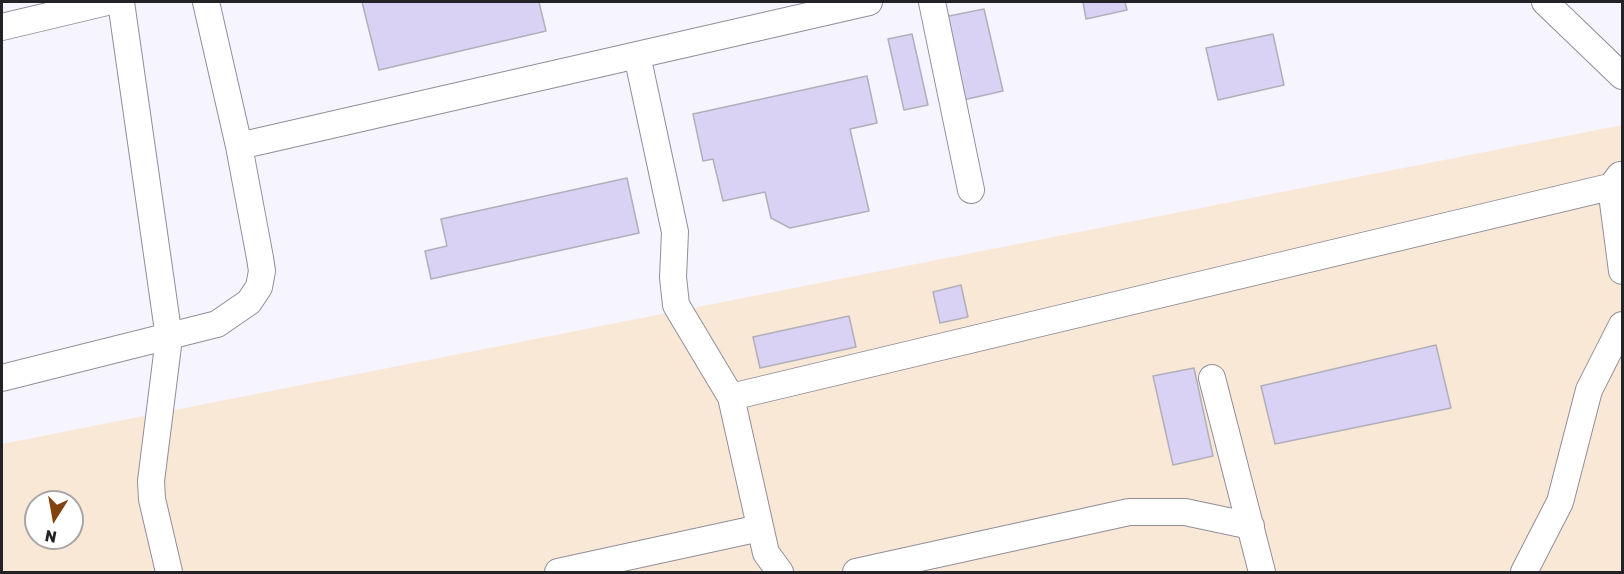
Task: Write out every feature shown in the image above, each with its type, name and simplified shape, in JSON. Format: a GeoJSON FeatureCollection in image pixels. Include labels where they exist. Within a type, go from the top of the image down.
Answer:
{"type":"FeatureCollection","features":[{"type":"Feature","properties":{"kind":"lane"},"geometry":{"type":"LineString","coordinates":[[2,27],[107,2]]}},
{"type":"Feature","properties":{"kind":"lane"},"geometry":{"type":"LineString","coordinates":[[121,2],[169,338],[151,481],[152,499],[169,573]]}},
{"type":"Feature","properties":{"kind":"lane"},"geometry":{"type":"LineString","coordinates":[[2,378],[169,338],[217,324],[234,315],[249,302],[258,287],[262,271],[239,146],[206,2]]}},
{"type":"Feature","properties":{"kind":"lane"},"geometry":{"type":"LineString","coordinates":[[239,146],[869,2]]}},
{"type":"Feature","properties":{"kind":"lane"},"geometry":{"type":"LineString","coordinates":[[932,2],[971,190]]}},
{"type":"Feature","properties":{"kind":"lane"},"geometry":{"type":"LineString","coordinates":[[1545,2],[1623,76]]}},
{"type":"Feature","properties":{"kind":"lane"},"geometry":{"type":"LineString","coordinates":[[637,55],[675,232],[673,277],[676,305],[730,397],[766,553],[780,573]]}},
{"type":"Feature","properties":{"kind":"lane"},"geometry":{"type":"LineString","coordinates":[[730,397],[1619,181],[1623,272]]}},
{"type":"Feature","properties":{"kind":"lane"},"geometry":{"type":"LineString","coordinates":[[1524,573],[1560,502],[1589,390],[1615,345],[1623,325]]}},
{"type":"Feature","properties":{"kind":"lane"},"geometry":{"type":"LineString","coordinates":[[1212,378],[1262,573]]}},
{"type":"Feature","properties":{"kind":"lane"},"geometry":{"type":"LineString","coordinates":[[856,573],[1129,512],[1185,512],[1251,526]]}},
{"type":"Feature","properties":{"kind":"lane"},"geometry":{"type":"LineString","coordinates":[[558,573],[760,528]]}},
{"type":"Feature","properties":{"kind":"shaded area"},"geometry":{"type":"Polygon","coordinates":[[[1622,125],[1622,572],[2,572],[2,444],[1622,125]]]}},
{"type":"Feature","properties":{"kind":"building"},"geometry":{"type":"Polygon","coordinates":[[[362,2],[539,2],[546,31],[379,70],[362,2]]]}},
{"type":"Feature","properties":{"kind":"building"},"geometry":{"type":"Polygon","coordinates":[[[1083,2],[1125,2],[1127,10],[1086,19],[1083,2]]]}},
{"type":"Feature","properties":{"kind":"building"},"geometry":{"type":"Polygon","coordinates":[[[984,9],[1003,91],[963,100],[944,17],[984,9]]]}},
{"type":"Feature","properties":{"kind":"building"},"geometry":{"type":"Polygon","coordinates":[[[912,34],[928,105],[904,110],[888,39],[912,34]]]}},
{"type":"Feature","properties":{"kind":"building"},"geometry":{"type":"Polygon","coordinates":[[[1273,34],[1284,85],[1218,100],[1206,48],[1273,34]]]}},
{"type":"Feature","properties":{"kind":"building"},"geometry":{"type":"Polygon","coordinates":[[[867,76],[877,123],[850,129],[869,211],[790,228],[771,218],[765,192],[723,201],[713,159],[703,161],[693,114],[867,76]]]}},
{"type":"Feature","properties":{"kind":"building"},"geometry":{"type":"Polygon","coordinates":[[[627,178],[639,233],[431,279],[425,251],[447,246],[441,219],[627,178]]]}},
{"type":"Feature","properties":{"kind":"building"},"geometry":{"type":"Polygon","coordinates":[[[961,285],[968,317],[940,323],[933,292],[961,285]]]}},
{"type":"Feature","properties":{"kind":"building"},"geometry":{"type":"Polygon","coordinates":[[[849,316],[856,347],[760,368],[753,337],[849,316]]]}},
{"type":"Feature","properties":{"kind":"building"},"geometry":{"type":"Polygon","coordinates":[[[1436,345],[1451,408],[1275,444],[1261,386],[1436,345]]]}},
{"type":"Feature","properties":{"kind":"building"},"geometry":{"type":"Polygon","coordinates":[[[1194,368],[1213,456],[1173,465],[1153,376],[1194,368]]]}}]}
